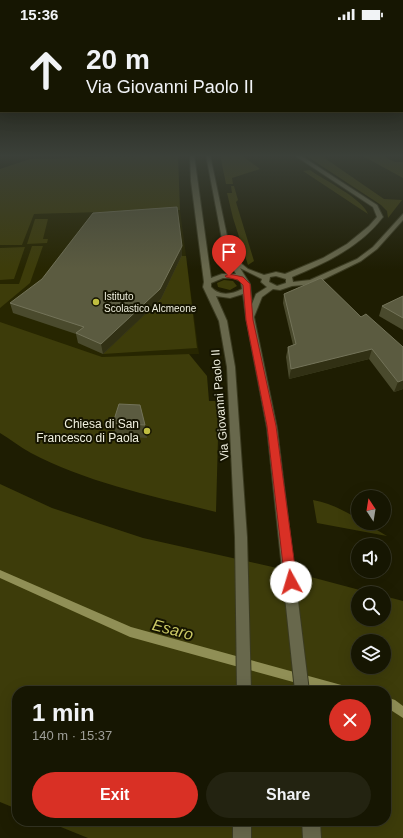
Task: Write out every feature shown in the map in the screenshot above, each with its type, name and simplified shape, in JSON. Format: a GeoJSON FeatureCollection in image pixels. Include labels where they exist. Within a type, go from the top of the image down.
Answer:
{"type":"FeatureCollection","features":[{"type":"Feature","properties":{"kind":"street","name":"Via Giovanni Paolo II"},"geometry":{"type":"LineString","coordinates":[[196,193],[208,286],[223,321],[231,367],[239,498],[244,686]]}},
{"type":"Feature","properties":{"kind":"street"},"geometry":{"type":"LineString","coordinates":[[216,193],[228,255],[245,284],[249,320],[272,426],[286,536],[301,686]]}},
{"type":"Feature","properties":{"kind":"street"},"geometry":{"type":"LineString","coordinates":[[265,278],[273,274],[287,276],[314,266],[363,237],[380,218],[375,206],[355,193]]}},
{"type":"Feature","properties":{"kind":"street"},"geometry":{"type":"LineString","coordinates":[[228,255],[246,270],[265,278],[265,282],[272,286],[284,287],[290,284],[311,282],[359,260],[376,248],[403,216]]}},
{"type":"Feature","properties":{"kind":"street"},"geometry":{"type":"LineString","coordinates":[[222,276],[235,276],[245,284],[241,293],[230,296],[217,294],[208,286],[222,276]]}},
{"type":"Feature","properties":{"kind":"street"},"geometry":{"type":"LineString","coordinates":[[287,276],[291,280],[290,284]]}},
{"type":"Feature","properties":{"kind":"street"},"geometry":{"type":"LineString","coordinates":[[249,320],[260,296],[272,286]]}},
{"type":"Feature","properties":{"kind":"street"},"geometry":{"type":"LineString","coordinates":[[242,826],[242,838]]}},
{"type":"Feature","properties":{"kind":"street"},"geometry":{"type":"LineString","coordinates":[[311,826],[312,838]]}},
{"type":"Feature","properties":{"kind":"shaded area"},"geometry":{"type":"Polygon","coordinates":[[[0,193],[179,193],[180,210],[34,214],[22,245],[0,245],[0,193]]]}},
{"type":"Feature","properties":{"kind":"shaded area"},"geometry":{"type":"Polygon","coordinates":[[[227,193],[236,193],[238,200],[236,202],[254,261],[248,265],[233,218],[227,193]]]}},
{"type":"Feature","properties":{"kind":"shaded area"},"geometry":{"type":"Polygon","coordinates":[[[336,193],[346,193],[359,202],[368,214],[336,193]]]}},
{"type":"Feature","properties":{"kind":"shaded area"},"geometry":{"type":"Polygon","coordinates":[[[362,193],[375,193],[384,199],[402,200],[388,218],[387,211],[381,205],[362,193]]]}},
{"type":"Feature","properties":{"kind":"shaded area","name":"Istituto Scolastico Alcmeone"},"geometry":{"type":"Polygon","coordinates":[[[180,210],[199,354],[162,355],[150,359],[0,359],[0,228],[34,214],[180,210]]]}},
{"type":"Feature","properties":{"kind":"shaded area"},"geometry":{"type":"Polygon","coordinates":[[[35,219],[48,219],[43,239],[48,239],[47,243],[27,244],[35,219]]]}},
{"type":"Feature","properties":{"kind":"shaded area"},"geometry":{"type":"Polygon","coordinates":[[[32,246],[43,246],[30,283],[0,308],[0,284],[19,284],[32,246]]]}},
{"type":"Feature","properties":{"kind":"shaded area"},"geometry":{"type":"Polygon","coordinates":[[[25,247],[14,279],[0,280],[0,248],[25,247]]]}},
{"type":"Feature","properties":{"kind":"shaded area"},"geometry":{"type":"Polygon","coordinates":[[[181,256],[186,256],[197,348],[103,354],[157,303],[181,256]]]}},
{"type":"Feature","properties":{"kind":"shaded area"},"geometry":{"type":"Polygon","coordinates":[[[224,280],[233,281],[237,286],[230,290],[218,287],[217,283],[224,280]]]}},
{"type":"Feature","properties":{"kind":"shaded area"},"geometry":{"type":"Polygon","coordinates":[[[0,322],[102,357],[189,354],[207,376],[209,401],[219,401],[216,512],[121,488],[74,472],[31,453],[0,433],[0,322]]]}},
{"type":"Feature","properties":{"kind":"shaded area"},"geometry":{"type":"Polygon","coordinates":[[[0,484],[52,508],[143,538],[277,568],[351,588],[351,626],[391,626],[391,598],[403,601],[403,838],[88,838],[58,826],[391,826],[391,686],[12,686],[12,807],[0,802],[0,484]]]}},
{"type":"Feature","properties":{"kind":"shaded area"},"geometry":{"type":"Polygon","coordinates":[[[313,500],[331,505],[351,515],[351,529],[317,523],[313,500]]]}},
{"type":"Feature","properties":{"kind":"shaded area"},"geometry":{"type":"Polygon","coordinates":[[[355,530],[377,530],[387,536],[355,530]]]}},
{"type":"Feature","properties":{"kind":"building"},"geometry":{"type":"Polygon","coordinates":[[[177,207],[182,246],[160,289],[101,344],[76,333],[84,327],[10,303],[42,279],[93,213],[177,207]]]}},
{"type":"Feature","properties":{"kind":"building"},"geometry":{"type":"Polygon","coordinates":[[[321,278],[361,317],[366,314],[403,347],[403,380],[398,382],[372,349],[291,369],[288,347],[296,344],[284,294],[321,278]]]}},
{"type":"Feature","properties":{"kind":"building"},"geometry":{"type":"Polygon","coordinates":[[[403,296],[403,318],[382,306],[403,296]]]}},
{"type":"Feature","properties":{"kind":"building"},"geometry":{"type":"Polygon","coordinates":[[[119,404],[140,405],[145,425],[113,423],[119,404]]]}},
{"type":"Feature","properties":{"kind":"waterway","name":"Esaro"},"geometry":{"type":"LineString","coordinates":[[0,574],[130,632],[327,686]]}},
{"type":"Feature","properties":{"kind":"waterway","name":"Esaro"},"geometry":{"type":"LineString","coordinates":[[391,704],[403,713]]}},
{"type":"Feature","properties":{"kind":"place","name":"Istituto Scolastico Alcmeone"},"geometry":{"type":"Point","coordinates":[96,302]}},
{"type":"Feature","properties":{"kind":"place","name":"Chiesa di San Francesco di Paola"},"geometry":{"type":"Point","coordinates":[147,431]}},
{"type":"Feature","properties":{"kind":"route"},"geometry":{"type":"LineString","coordinates":[[229,276],[240,278],[246,284],[249,320],[272,426],[291,582]]}}]}
